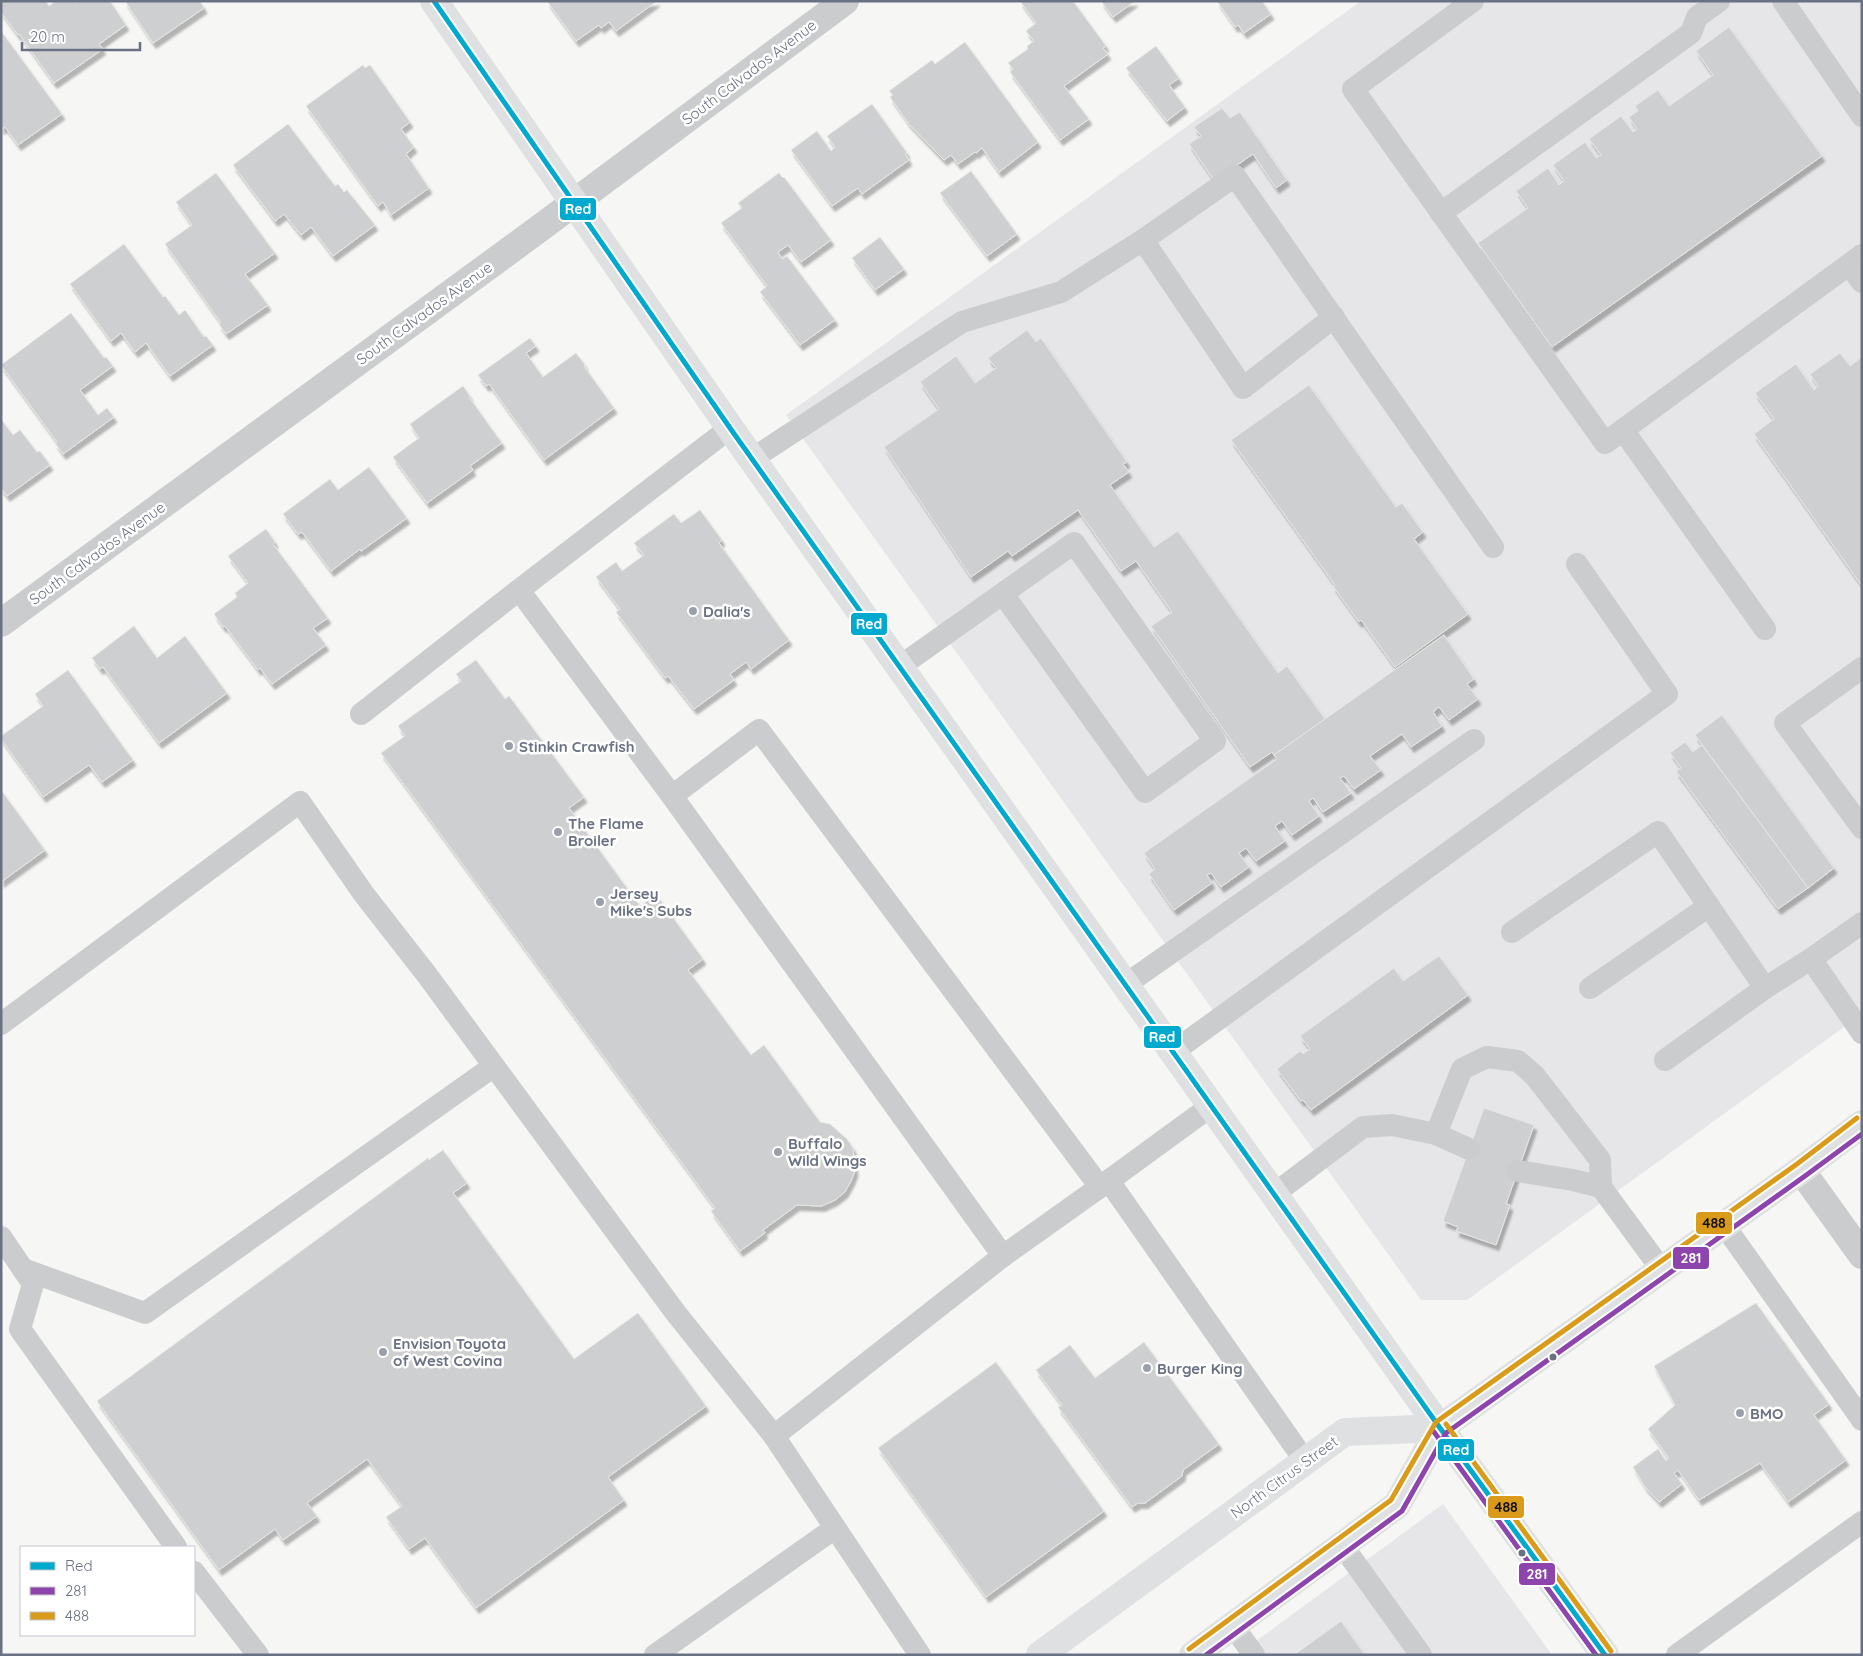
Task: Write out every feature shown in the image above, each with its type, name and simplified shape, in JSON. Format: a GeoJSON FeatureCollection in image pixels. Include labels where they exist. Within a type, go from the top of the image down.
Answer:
{"type":"FeatureCollection","features":[{"type":"Feature","properties":{"kind":"street"},"geometry":{"type":"LineString","coordinates":[[434,1],[573,204],[899,667],[1440,1428],[1605,1655]]}},
{"type":"Feature","properties":{"kind":"street","name":"South Calvados Avenue"},"geometry":{"type":"LineString","coordinates":[[1,623],[573,204],[845,1]]}},
{"type":"Feature","properties":{"kind":"street"},"geometry":{"type":"LineString","coordinates":[[1193,1655],[1397,1506],[1440,1428],[1801,1170],[1862,1124]]}},
{"type":"Feature","properties":{"kind":"street"},"geometry":{"type":"LineString","coordinates":[[1801,1170],[1862,1255]]}},
{"type":"Feature","properties":{"kind":"street","name":"North Citrus Street"},"geometry":{"type":"LineString","coordinates":[[1040,1655],[1345,1432],[1440,1428]]}},
{"type":"Feature","properties":{"kind":"lane"},"geometry":{"type":"LineString","coordinates":[[1473,1],[1353,89],[1605,443],[1855,260],[1862,282]]}},
{"type":"Feature","properties":{"kind":"lane"},"geometry":{"type":"LineString","coordinates":[[1441,213],[1692,34],[1697,18],[1720,1]]}},
{"type":"Feature","properties":{"kind":"lane"},"geometry":{"type":"LineString","coordinates":[[1783,1],[1862,116]]}},
{"type":"Feature","properties":{"kind":"lane"},"geometry":{"type":"LineString","coordinates":[[752,459],[962,322],[1061,292],[1144,240],[1235,176],[1492,547]]}},
{"type":"Feature","properties":{"kind":"lane"},"geometry":{"type":"LineString","coordinates":[[1144,240],[1243,388],[1334,317]]}},
{"type":"Feature","properties":{"kind":"lane"},"geometry":{"type":"LineString","coordinates":[[361,714],[519,590],[724,419]]}},
{"type":"Feature","properties":{"kind":"lane"},"geometry":{"type":"LineString","coordinates":[[1623,430],[1765,629]]}},
{"type":"Feature","properties":{"kind":"lane"},"geometry":{"type":"LineString","coordinates":[[899,667],[1074,543],[1215,741],[1145,792],[1003,594]]}},
{"type":"Feature","properties":{"kind":"lane"},"geometry":{"type":"LineString","coordinates":[[1173,1052],[1667,694],[1577,564]]}},
{"type":"Feature","properties":{"kind":"lane"},"geometry":{"type":"LineString","coordinates":[[519,590],[672,796],[1003,1256]]}},
{"type":"Feature","properties":{"kind":"lane"},"geometry":{"type":"LineString","coordinates":[[1862,668],[1785,723],[1855,806],[1862,828]]}},
{"type":"Feature","properties":{"kind":"lane"},"geometry":{"type":"LineString","coordinates":[[672,796],[759,730],[1104,1184],[1305,1461]]}},
{"type":"Feature","properties":{"kind":"lane"},"geometry":{"type":"LineString","coordinates":[[1125,985],[1474,740]]}},
{"type":"Feature","properties":{"kind":"lane"},"geometry":{"type":"LineString","coordinates":[[1,1024],[300,802],[363,893],[427,976],[675,1312],[774,1436],[920,1655]]}},
{"type":"Feature","properties":{"kind":"lane"},"geometry":{"type":"LineString","coordinates":[[1512,932],[1658,832],[1766,988]]}},
{"type":"Feature","properties":{"kind":"lane"},"geometry":{"type":"LineString","coordinates":[[1590,988],[1709,906]]}},
{"type":"Feature","properties":{"kind":"lane"},"geometry":{"type":"LineString","coordinates":[[1665,1060],[1862,923]]}},
{"type":"Feature","properties":{"kind":"lane"},"geometry":{"type":"LineString","coordinates":[[1811,959],[1862,1033]]}},
{"type":"Feature","properties":{"kind":"lane"},"geometry":{"type":"LineString","coordinates":[[1436,1134],[1462,1069],[1487,1056],[1518,1061],[1535,1076],[1600,1160],[1601,1187],[1662,1270]]}},
{"type":"Feature","properties":{"kind":"lane"},"geometry":{"type":"LineString","coordinates":[[23,1269],[145,1313],[494,1066]]}},
{"type":"Feature","properties":{"kind":"lane"},"geometry":{"type":"LineString","coordinates":[[774,1436],[1003,1256],[1211,1106]]}},
{"type":"Feature","properties":{"kind":"lane"},"geometry":{"type":"LineString","coordinates":[[1274,1194],[1363,1127],[1392,1124],[1436,1134],[1469,1149]]}},
{"type":"Feature","properties":{"kind":"lane"},"geometry":{"type":"LineString","coordinates":[[1518,1171],[1573,1180],[1601,1187]]}},
{"type":"Feature","properties":{"kind":"lane"},"geometry":{"type":"LineString","coordinates":[[1724,1225],[1862,1420]]}},
{"type":"Feature","properties":{"kind":"lane"},"geometry":{"type":"LineString","coordinates":[[1,1237],[33,1284],[20,1329],[175,1546]]}},
{"type":"Feature","properties":{"kind":"lane"},"geometry":{"type":"LineString","coordinates":[[1676,1655],[1862,1522]]}},
{"type":"Feature","properties":{"kind":"lane"},"geometry":{"type":"LineString","coordinates":[[655,1655],[835,1528]]}},
{"type":"Feature","properties":{"kind":"lane"},"geometry":{"type":"LineString","coordinates":[[1342,1546],[1421,1655]]}},
{"type":"Feature","properties":{"kind":"lane"},"geometry":{"type":"LineString","coordinates":[[195,1573],[258,1655]]}},
{"type":"Feature","properties":{"kind":"lane"},"geometry":{"type":"LineString","coordinates":[[1233,1626],[1254,1655]]}},
{"type":"Feature","properties":{"kind":"shaded area"},"geometry":{"type":"Polygon","coordinates":[[[1361,1],[1862,1],[1862,1014],[1467,1300],[1421,1300],[786,415],[1361,1]]]}},
{"type":"Feature","properties":{"kind":"shaded area"},"geometry":{"type":"Polygon","coordinates":[[[1443,1504],[1552,1655],[1237,1655],[1443,1504]]]}},
{"type":"Feature","properties":{"kind":"building"},"geometry":{"type":"Polygon","coordinates":[[[1,1],[46,1],[49,6],[56,1],[75,1],[76,3],[78,1],[110,1],[126,25],[99,44],[103,49],[54,83],[1,12],[1,1]]]}},
{"type":"Feature","properties":{"kind":"building"},"geometry":{"type":"Polygon","coordinates":[[[125,1],[200,1],[204,8],[153,43],[125,1]]]}},
{"type":"Feature","properties":{"kind":"building"},"geometry":{"type":"Polygon","coordinates":[[[547,1],[657,1],[616,31],[609,22],[601,28],[599,25],[576,41],[547,1]]]}},
{"type":"Feature","properties":{"kind":"building"},"geometry":{"type":"Polygon","coordinates":[[[1020,1],[1073,1],[1106,46],[1103,48],[1108,54],[1064,86],[1089,119],[1060,140],[1010,72],[1013,69],[1008,63],[1028,49],[1027,46],[1034,41],[1026,31],[1036,23],[1020,1]]]}},
{"type":"Feature","properties":{"kind":"building"},"geometry":{"type":"Polygon","coordinates":[[[1101,1],[1135,1],[1113,17],[1101,1]]]}},
{"type":"Feature","properties":{"kind":"building"},"geometry":{"type":"Polygon","coordinates":[[[1217,1],[1262,1],[1271,14],[1244,33],[1238,25],[1235,27],[1217,1]]]}},
{"type":"Feature","properties":{"kind":"building"},"geometry":{"type":"Polygon","coordinates":[[[1729,27],[1822,156],[1552,347],[1478,243],[1528,208],[1516,191],[1548,168],[1559,185],[1564,181],[1553,165],[1585,142],[1596,158],[1601,155],[1589,139],[1621,116],[1633,132],[1637,129],[1629,117],[1638,111],[1635,106],[1658,90],[1669,106],[1713,75],[1696,51],[1729,27]]]}},
{"type":"Feature","properties":{"kind":"building"},"geometry":{"type":"Polygon","coordinates":[[[1,31],[62,114],[18,145],[5,127],[1,129],[1,31]]]}},
{"type":"Feature","properties":{"kind":"building"},"geometry":{"type":"Polygon","coordinates":[[[965,42],[1038,142],[999,172],[982,148],[958,164],[951,155],[944,160],[909,124],[890,97],[893,95],[889,91],[932,60],[935,64],[965,42]]]}},
{"type":"Feature","properties":{"kind":"building"},"geometry":{"type":"Polygon","coordinates":[[[1156,46],[1179,78],[1169,85],[1185,107],[1167,121],[1126,68],[1156,46]]]}},
{"type":"Feature","properties":{"kind":"building"},"geometry":{"type":"Polygon","coordinates":[[[363,65],[365,68],[370,65],[410,122],[401,129],[414,147],[406,154],[429,188],[391,215],[383,202],[378,206],[306,106],[363,65]]]}},
{"type":"Feature","properties":{"kind":"building"},"geometry":{"type":"Polygon","coordinates":[[[872,104],[907,153],[905,154],[909,160],[862,194],[858,188],[832,206],[791,150],[817,131],[831,151],[835,147],[827,136],[872,104]]]}},
{"type":"Feature","properties":{"kind":"building"},"geometry":{"type":"Polygon","coordinates":[[[1222,108],[1230,118],[1240,112],[1287,180],[1276,188],[1253,154],[1227,172],[1216,183],[1189,144],[1201,136],[1194,127],[1222,108]]]}},
{"type":"Feature","properties":{"kind":"building"},"geometry":{"type":"Polygon","coordinates":[[[288,124],[335,186],[338,184],[344,192],[347,190],[375,225],[333,256],[311,227],[301,235],[284,214],[275,221],[233,165],[288,124]]]}},
{"type":"Feature","properties":{"kind":"building"},"geometry":{"type":"Polygon","coordinates":[[[971,171],[1017,234],[987,256],[940,193],[971,171]]]}},
{"type":"Feature","properties":{"kind":"building"},"geometry":{"type":"Polygon","coordinates":[[[216,173],[275,253],[245,274],[268,305],[226,334],[219,324],[221,323],[165,244],[192,225],[176,202],[216,173]]]}},
{"type":"Feature","properties":{"kind":"building"},"geometry":{"type":"Polygon","coordinates":[[[779,173],[831,240],[801,262],[788,245],[778,252],[782,259],[787,256],[835,320],[800,345],[760,292],[767,286],[721,223],[742,208],[738,203],[779,173]]]}},
{"type":"Feature","properties":{"kind":"building"},"geometry":{"type":"Polygon","coordinates":[[[880,237],[904,269],[875,290],[852,258],[880,237]]]}},
{"type":"Feature","properties":{"kind":"building"},"geometry":{"type":"Polygon","coordinates":[[[124,244],[163,297],[165,296],[179,315],[185,310],[204,337],[206,336],[213,345],[170,376],[146,343],[135,352],[121,333],[111,341],[70,284],[124,244]]]}},
{"type":"Feature","properties":{"kind":"building"},"geometry":{"type":"Polygon","coordinates":[[[71,313],[104,358],[106,357],[113,366],[80,390],[98,415],[107,408],[114,417],[63,454],[55,443],[57,442],[1,365],[71,313]]]}},
{"type":"Feature","properties":{"kind":"building"},"geometry":{"type":"Polygon","coordinates":[[[1027,330],[1036,342],[1041,338],[1127,462],[1123,464],[1129,472],[1110,485],[1154,547],[1178,531],[1278,673],[1287,666],[1325,719],[1274,755],[1272,752],[1250,767],[1151,626],[1172,612],[1136,561],[1121,571],[1078,510],[1012,556],[1008,551],[971,577],[884,447],[939,409],[920,382],[956,356],[975,383],[996,368],[988,358],[1027,330]]]}},
{"type":"Feature","properties":{"kind":"building"},"geometry":{"type":"Polygon","coordinates":[[[530,338],[536,346],[526,353],[543,377],[576,353],[614,408],[544,460],[489,384],[486,386],[478,375],[530,338]]]}},
{"type":"Feature","properties":{"kind":"building"},"geometry":{"type":"Polygon","coordinates":[[[1840,353],[1850,366],[1862,357],[1862,586],[1754,434],[1774,419],[1755,393],[1796,364],[1814,390],[1818,386],[1810,374],[1840,353]]]}},
{"type":"Feature","properties":{"kind":"building"},"geometry":{"type":"Polygon","coordinates":[[[1309,385],[1396,507],[1402,503],[1423,532],[1414,539],[1468,614],[1395,667],[1361,620],[1359,622],[1333,586],[1335,585],[1231,440],[1309,385]]]}},
{"type":"Feature","properties":{"kind":"building"},"geometry":{"type":"Polygon","coordinates":[[[463,386],[502,443],[470,466],[473,470],[427,503],[393,457],[419,438],[410,424],[463,386]]]}},
{"type":"Feature","properties":{"kind":"building"},"geometry":{"type":"Polygon","coordinates":[[[1,419],[13,435],[20,430],[37,452],[40,451],[50,465],[7,496],[1,488],[1,419]]]}},
{"type":"Feature","properties":{"kind":"building"},"geometry":{"type":"Polygon","coordinates":[[[369,467],[407,518],[331,571],[302,532],[298,534],[283,514],[330,479],[338,490],[369,467]]]}},
{"type":"Feature","properties":{"kind":"building","name":"Dalia's"},"geometry":{"type":"Polygon","coordinates":[[[700,510],[722,540],[719,543],[789,640],[751,669],[746,662],[730,674],[734,680],[694,709],[668,676],[665,678],[616,612],[620,609],[596,577],[616,562],[622,571],[644,555],[634,543],[674,514],[681,523],[700,510]]]}},
{"type":"Feature","properties":{"kind":"building"},"geometry":{"type":"Polygon","coordinates":[[[266,529],[275,542],[273,544],[328,618],[313,628],[326,645],[272,684],[260,668],[258,670],[214,614],[237,597],[235,593],[248,583],[228,556],[266,529]]]}},
{"type":"Feature","properties":{"kind":"building"},"geometry":{"type":"Polygon","coordinates":[[[134,626],[157,658],[185,636],[227,693],[159,743],[103,667],[100,669],[92,658],[134,626]]]}},
{"type":"Feature","properties":{"kind":"building"},"geometry":{"type":"Polygon","coordinates":[[[1444,635],[1474,679],[1467,684],[1478,699],[1449,720],[1439,707],[1433,712],[1442,726],[1411,747],[1402,734],[1370,756],[1381,770],[1354,789],[1344,776],[1340,778],[1351,793],[1323,812],[1313,798],[1309,801],[1319,816],[1292,835],[1282,821],[1275,826],[1285,841],[1256,861],[1246,848],[1239,853],[1249,867],[1221,887],[1211,873],[1207,875],[1212,883],[1174,910],[1149,874],[1155,869],[1144,853],[1277,759],[1274,755],[1444,635]]]}},
{"type":"Feature","properties":{"kind":"building"},"geometry":{"type":"Polygon","coordinates":[[[476,660],[505,699],[509,696],[584,797],[569,808],[640,906],[656,894],[703,959],[688,970],[751,1055],[764,1045],[820,1122],[830,1124],[847,1139],[853,1148],[855,1171],[845,1192],[835,1200],[822,1206],[797,1205],[763,1230],[765,1233],[740,1251],[711,1211],[715,1208],[381,753],[405,736],[398,726],[461,681],[456,674],[476,660]]]}},
{"type":"Feature","properties":{"kind":"building"},"geometry":{"type":"Polygon","coordinates":[[[68,670],[133,760],[102,782],[89,765],[43,797],[1,739],[1,736],[43,706],[35,694],[68,670]]]}},
{"type":"Feature","properties":{"kind":"building"},"geometry":{"type":"Polygon","coordinates":[[[1722,715],[1834,868],[1808,888],[1695,735],[1722,715]]]}},
{"type":"Feature","properties":{"kind":"building"},"geometry":{"type":"Polygon","coordinates":[[[1685,742],[1693,752],[1702,745],[1808,888],[1778,909],[1676,771],[1681,768],[1670,753],[1685,742]]]}},
{"type":"Feature","properties":{"kind":"building"},"geometry":{"type":"Polygon","coordinates":[[[1,790],[45,850],[1,882],[1,790]]]}},
{"type":"Feature","properties":{"kind":"building"},"geometry":{"type":"Polygon","coordinates":[[[1439,956],[1468,995],[1311,1110],[1303,1100],[1301,1101],[1277,1069],[1300,1051],[1303,1054],[1310,1049],[1300,1036],[1394,968],[1403,981],[1439,956]]]}},
{"type":"Feature","properties":{"kind":"building"},"geometry":{"type":"Polygon","coordinates":[[[1484,1108],[1534,1125],[1506,1204],[1510,1205],[1496,1245],[1456,1231],[1458,1227],[1443,1221],[1484,1108]]]}},
{"type":"Feature","properties":{"kind":"building"},"geometry":{"type":"Polygon","coordinates":[[[443,1150],[467,1183],[453,1193],[574,1359],[638,1313],[706,1406],[608,1477],[624,1500],[476,1608],[425,1538],[409,1549],[386,1517],[402,1506],[367,1459],[307,1503],[317,1516],[283,1540],[275,1529],[219,1570],[97,1401],[428,1158],[429,1160],[443,1150]]]}},
{"type":"Feature","properties":{"kind":"building"},"geometry":{"type":"Polygon","coordinates":[[[1756,1303],[1829,1404],[1814,1415],[1846,1460],[1788,1502],[1760,1463],[1699,1500],[1678,1470],[1674,1473],[1682,1484],[1659,1502],[1645,1487],[1633,1467],[1658,1449],[1666,1461],[1669,1458],[1648,1429],[1675,1405],[1654,1366],[1756,1303]]]}},
{"type":"Feature","properties":{"kind":"building"},"geometry":{"type":"Polygon","coordinates":[[[1144,1342],[1219,1444],[1183,1470],[1182,1476],[1145,1503],[1138,1503],[1132,1507],[1058,1407],[1062,1405],[1036,1370],[1070,1345],[1095,1378],[1144,1342]]]}},
{"type":"Feature","properties":{"kind":"building"},"geometry":{"type":"Polygon","coordinates":[[[996,1362],[1104,1511],[986,1597],[878,1448],[996,1362]]]}},
{"type":"Feature","properties":{"kind":"building"},"geometry":{"type":"Polygon","coordinates":[[[1341,1621],[1365,1655],[1294,1655],[1341,1621]]]}},
{"type":"Feature","properties":{"kind":"transit line","name":"Red"},"geometry":{"type":"LineString","coordinates":[[434,1],[730,428],[1440,1428],[1605,1655]]}},
{"type":"Feature","properties":{"kind":"transit line","name":"488"},"geometry":{"type":"LineString","coordinates":[[1189,1649],[1391,1500],[1436,1422],[1797,1164],[1857,1118]]}},
{"type":"Feature","properties":{"kind":"transit line","name":"281"},"geometry":{"type":"LineString","coordinates":[[1206,1655],[1402,1511],[1446,1433],[1862,1134]]}},
{"type":"Feature","properties":{"kind":"transit line","name":"488"},"geometry":{"type":"LineString","coordinates":[[1446,1424],[1611,1651]]}},
{"type":"Feature","properties":{"kind":"transit line","name":"281"},"geometry":{"type":"LineString","coordinates":[[1434,1432],[1596,1655]]}},
{"type":"Feature","properties":{"kind":"place","name":"Dalia's"},"geometry":{"type":"Point","coordinates":[693,611]}},
{"type":"Feature","properties":{"kind":"place","name":"Stinkin Crawfish"},"geometry":{"type":"Point","coordinates":[509,746]}},
{"type":"Feature","properties":{"kind":"place","name":"The Flame Broiler"},"geometry":{"type":"Point","coordinates":[558,832]}},
{"type":"Feature","properties":{"kind":"place","name":"Jersey Mike's Subs"},"geometry":{"type":"Point","coordinates":[600,902]}},
{"type":"Feature","properties":{"kind":"place","name":"Buffalo Wild Wings"},"geometry":{"type":"Point","coordinates":[778,1152]}},
{"type":"Feature","properties":{"kind":"place","name":"Envision Toyota of West Covina"},"geometry":{"type":"Point","coordinates":[383,1352]}},
{"type":"Feature","properties":{"kind":"place","name":"Burger King"},"geometry":{"type":"Point","coordinates":[1147,1368]}},
{"type":"Feature","properties":{"kind":"place","name":"BMO"},"geometry":{"type":"Point","coordinates":[1740,1413]}}]}
